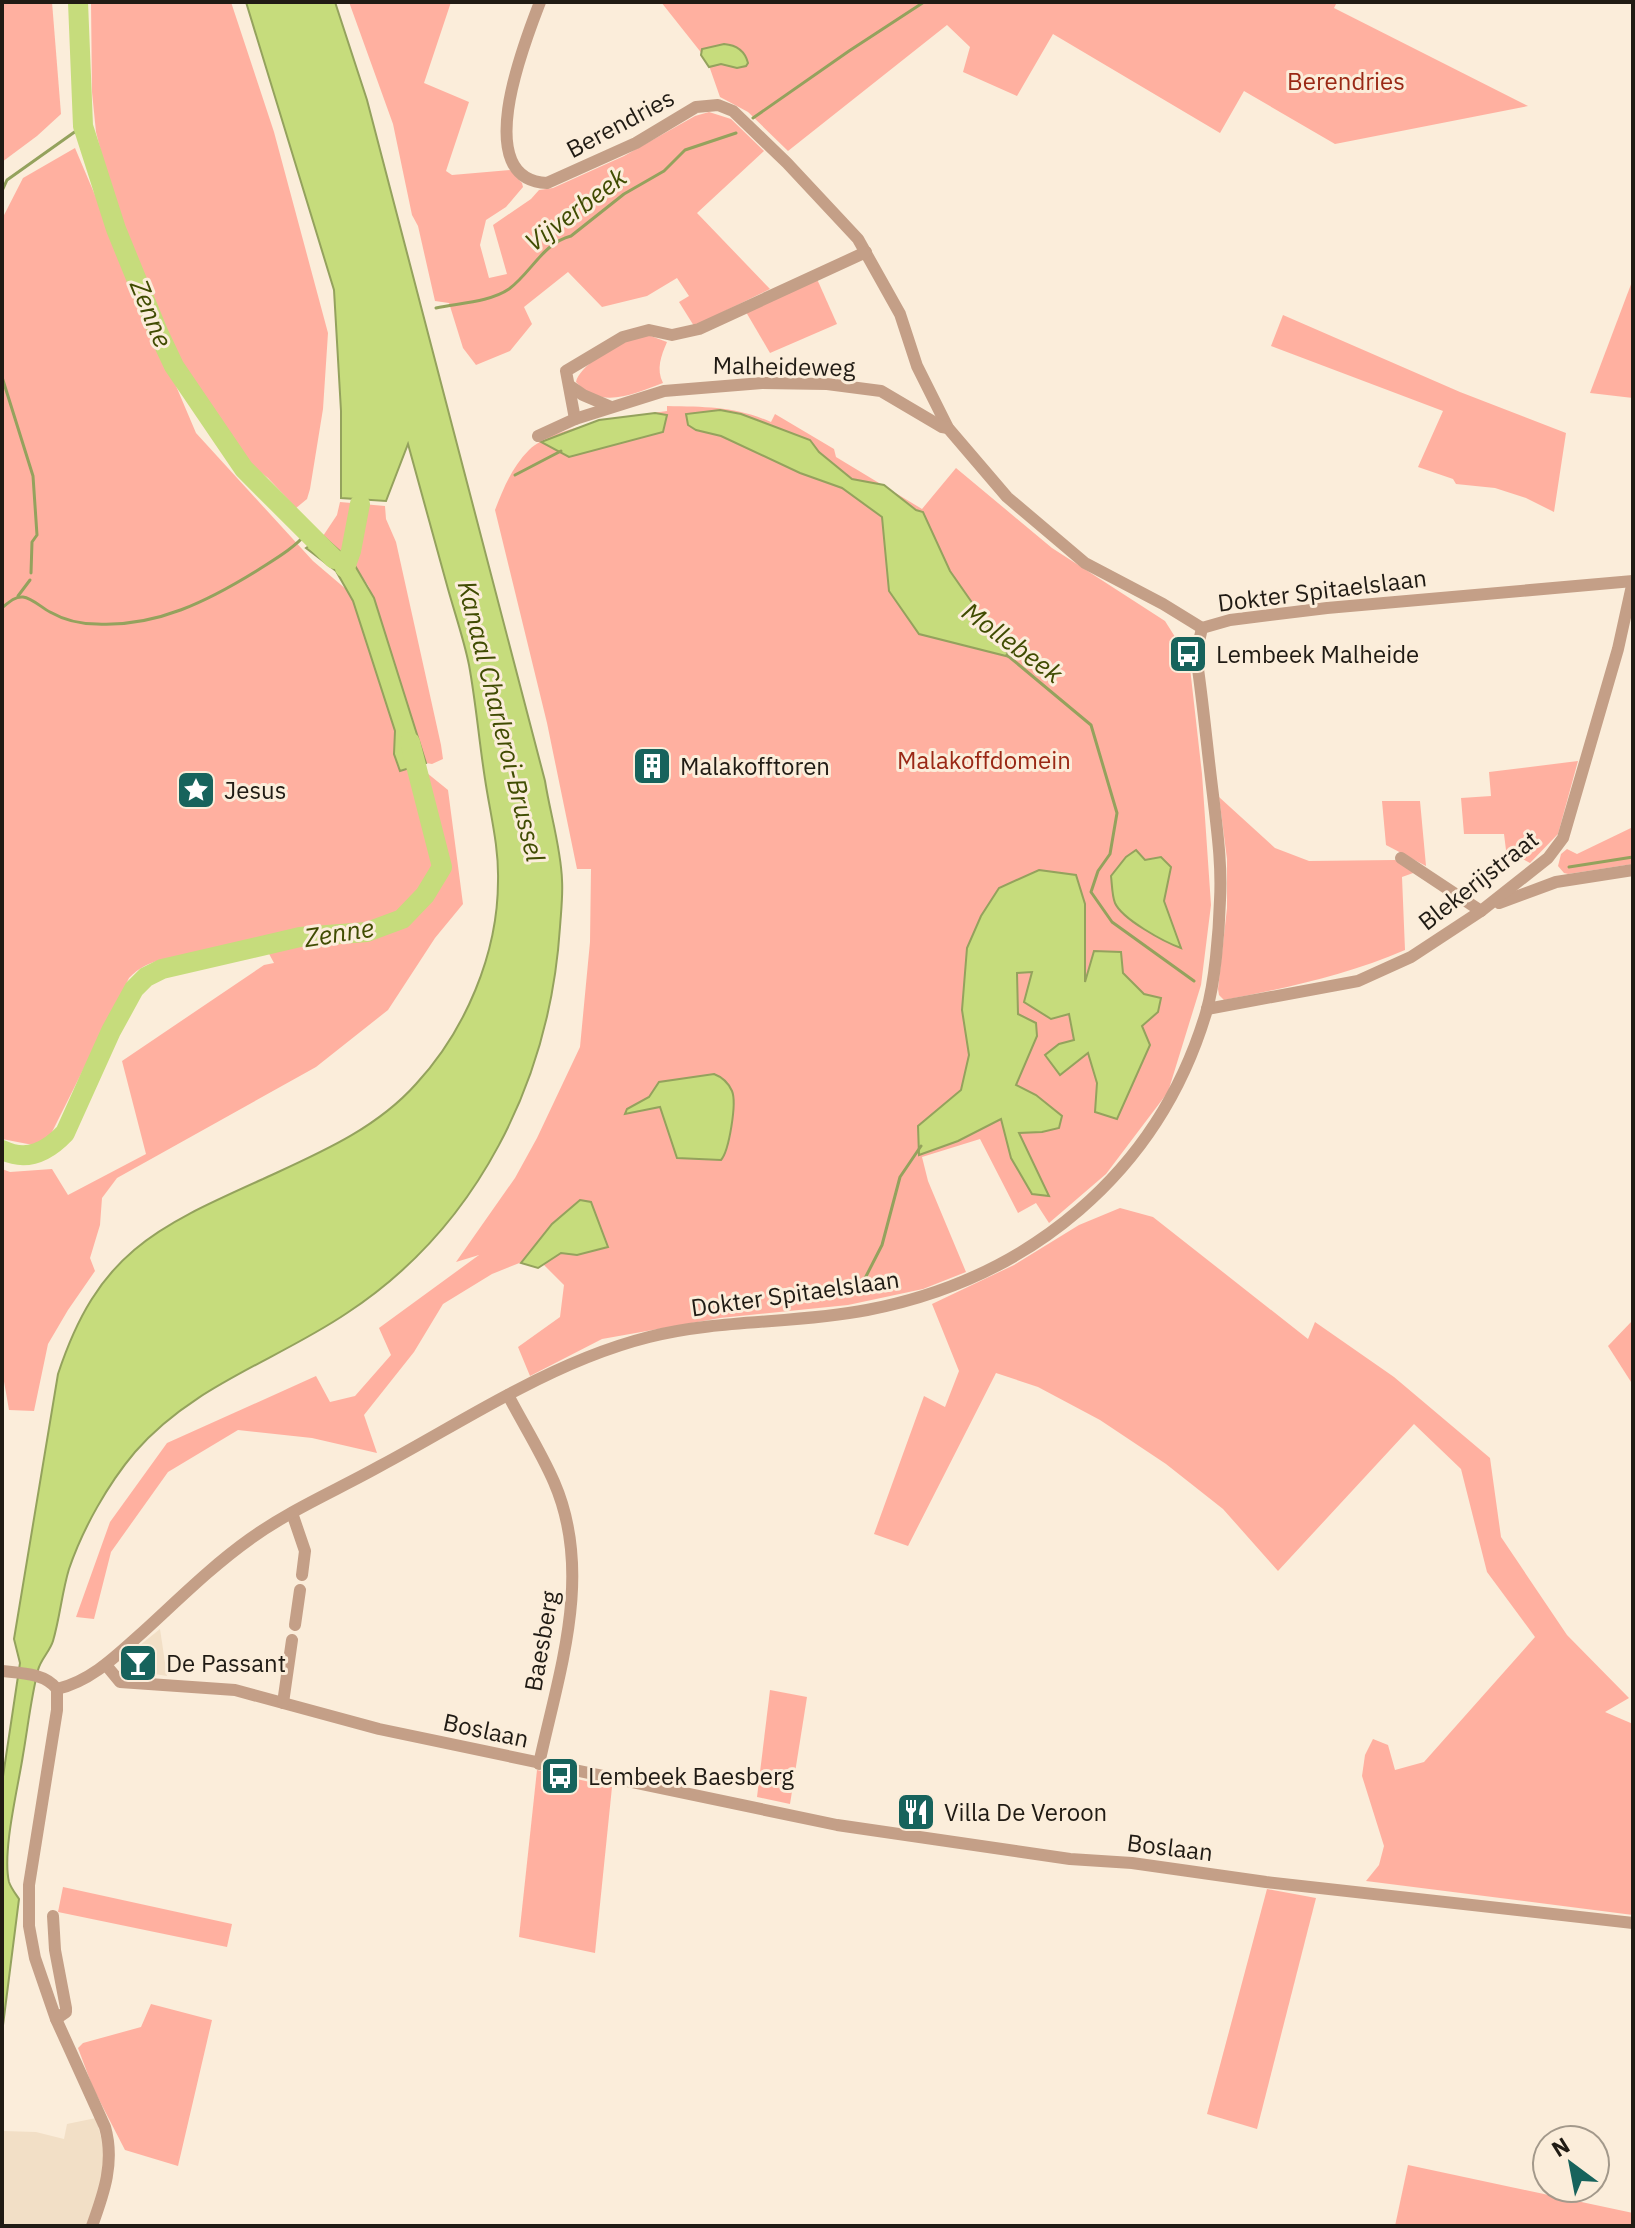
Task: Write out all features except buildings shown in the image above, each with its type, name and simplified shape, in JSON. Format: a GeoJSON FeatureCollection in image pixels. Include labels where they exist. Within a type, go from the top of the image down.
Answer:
{"type":"FeatureCollection","features":[{"type":"Feature","properties":{"kind":"street","name":"Berendries"},"geometry":{"type":"LineString","coordinates":[[540,2],[514,71],[509,101],[509,144],[513,162],[521,175],[534,182],[547,183],[636,143],[696,107],[718,105],[733,111],[787,163],[866,252],[900,314],[917,366],[948,428],[1007,497],[1085,563],[1202,628]]}},
{"type":"Feature","properties":{"kind":"street","name":"Malheideweg"},"geometry":{"type":"LineString","coordinates":[[570,386],[566,371],[623,337],[649,330],[672,335],[699,329],[866,252]]}},
{"type":"Feature","properties":{"kind":"street","name":"Malheideweg"},"geometry":{"type":"LineString","coordinates":[[538,436],[575,419],[664,391],[762,383],[827,384],[887,393],[948,428]]}},
{"type":"Feature","properties":{"kind":"street"},"geometry":{"type":"LineString","coordinates":[[570,386],[611,407]]}},
{"type":"Feature","properties":{"kind":"street"},"geometry":{"type":"LineString","coordinates":[[570,386],[575,419]]}},
{"type":"Feature","properties":{"kind":"street","name":"Dokter Spitaelslaan"},"geometry":{"type":"LineString","coordinates":[[57,1689],[106,1665],[228,1555],[269,1526],[508,1395],[605,1352],[650,1337],[701,1328],[865,1311],[951,1288],[1012,1259],[1043,1240],[1079,1211],[1140,1145],[1160,1117],[1176,1087],[1207,1009],[1221,894],[1219,840],[1196,655],[1202,628],[1327,608],[1633,581]]}},
{"type":"Feature","properties":{"kind":"street","name":"Blekerijstraat"},"geometry":{"type":"LineString","coordinates":[[1207,1009],[1358,981],[1411,957],[1481,911],[1548,858],[1563,838],[1614,663],[1633,581]]}},
{"type":"Feature","properties":{"kind":"street"},"geometry":{"type":"LineString","coordinates":[[1401,858],[1481,911],[1556,882],[1633,870]]}},
{"type":"Feature","properties":{"kind":"street"},"geometry":{"type":"LineString","coordinates":[[1548,858],[1548,872],[1556,882]]}},
{"type":"Feature","properties":{"kind":"street","name":"Baesberg"},"geometry":{"type":"LineString","coordinates":[[508,1395],[554,1483],[570,1537],[574,1588],[570,1622],[539,1764]]}},
{"type":"Feature","properties":{"kind":"street"},"geometry":{"type":"LineString","coordinates":[[292,1513],[305,1551],[302,1575]]}},
{"type":"Feature","properties":{"kind":"street"},"geometry":{"type":"LineString","coordinates":[[295,1625],[300,1590]]}},
{"type":"Feature","properties":{"kind":"street"},"geometry":{"type":"LineString","coordinates":[[283,1703],[292,1640]]}},
{"type":"Feature","properties":{"kind":"street","name":"Boslaan"},"geometry":{"type":"LineString","coordinates":[[106,1665],[120,1682],[235,1690],[366,1727],[837,1825],[1055,1857],[1132,1863],[1266,1882],[1633,1923]]}},
{"type":"Feature","properties":{"kind":"street"},"geometry":{"type":"LineString","coordinates":[[2,1671],[40,1677],[51,1681],[57,1689],[57,1710],[27,1907],[35,1958],[56,2019],[109,2142],[106,2182],[92,2226]]}},
{"type":"Feature","properties":{"kind":"street"},"geometry":{"type":"LineString","coordinates":[[53,1916],[55,1950],[66,2008],[66,2012],[56,2019]]}},
{"type":"Feature","properties":{"kind":"shaded area"},"geometry":{"type":"Polygon","coordinates":[[[160,1629],[167,1676],[136,1671],[134,1650],[160,1629]]]}},
{"type":"Feature","properties":{"kind":"shaded area"},"geometry":{"type":"Polygon","coordinates":[[[96,2118],[105,2153],[102,2182],[86,2226],[2,2226],[3,2131],[36,2132],[64,2139],[67,2124],[96,2118]]]}},
{"type":"Feature","properties":{"kind":"green space"},"geometry":{"type":"Polygon","coordinates":[[[2,2],[52,2],[61,114],[2,162],[2,2]]]}},
{"type":"Feature","properties":{"kind":"green space"},"geometry":{"type":"Polygon","coordinates":[[[91,2],[231,2],[274,132],[328,333],[323,409],[310,489],[307,499],[296,508],[251,465],[186,374],[156,320],[112,196],[96,132],[92,92],[91,2]]]}},
{"type":"Feature","properties":{"kind":"green space"},"geometry":{"type":"Polygon","coordinates":[[[349,2],[451,2],[424,83],[469,102],[446,171],[452,175],[510,170],[523,187],[506,207],[486,220],[480,245],[489,278],[507,274],[493,225],[539,190],[553,188],[624,156],[695,116],[709,112],[731,119],[764,151],[697,213],[770,289],[694,326],[679,302],[689,296],[677,278],[647,296],[602,307],[568,272],[524,307],[532,324],[510,351],[476,365],[463,348],[449,303],[435,301],[418,226],[412,215],[393,124],[349,2]]]}},
{"type":"Feature","properties":{"kind":"green space","name":"Berendries"},"geometry":{"type":"Polygon","coordinates":[[[661,2],[1337,2],[1334,8],[1528,106],[1335,144],[1244,91],[1220,133],[1053,34],[1017,96],[963,72],[970,47],[947,25],[788,151],[748,112],[720,97],[707,60],[661,2]]]}},
{"type":"Feature","properties":{"kind":"green space"},"geometry":{"type":"Polygon","coordinates":[[[75,148],[196,433],[313,561],[360,601],[411,760],[448,790],[463,904],[435,938],[388,1010],[316,1067],[117,1178],[102,1198],[100,1225],[90,1258],[95,1271],[48,1344],[34,1411],[9,1410],[2,1370],[2,1169],[10,1172],[52,1169],[68,1195],[146,1154],[122,1061],[264,965],[274,963],[260,937],[212,951],[164,959],[137,971],[129,978],[49,1138],[33,1145],[2,1139],[2,219],[23,178],[75,148]]]}},
{"type":"Feature","properties":{"kind":"green space"},"geometry":{"type":"Polygon","coordinates":[[[817,279],[837,324],[770,353],[746,312],[817,279]]]}},
{"type":"Feature","properties":{"kind":"green space"},"geometry":{"type":"Polygon","coordinates":[[[1633,279],[1633,398],[1590,393],[1633,279]]]}},
{"type":"Feature","properties":{"kind":"green space"},"geometry":{"type":"Polygon","coordinates":[[[1283,315],[1460,392],[1566,433],[1554,512],[1526,498],[1495,488],[1456,484],[1453,479],[1418,467],[1443,411],[1271,346],[1283,315]]]}},
{"type":"Feature","properties":{"kind":"green space"},"geometry":{"type":"Polygon","coordinates":[[[648,335],[667,342],[661,357],[663,383],[629,395],[607,398],[586,391],[576,382],[583,370],[606,351],[630,338],[648,335]]]}},
{"type":"Feature","properties":{"kind":"green space","name":"Malakoffdomein"},"geometry":{"type":"Polygon","coordinates":[[[667,406],[732,410],[771,422],[775,414],[834,449],[836,457],[922,509],[956,468],[1052,548],[1165,621],[1189,659],[1202,774],[1211,905],[1201,985],[1168,1092],[1106,1174],[1049,1223],[1036,1203],[1018,1213],[980,1139],[922,1157],[928,1181],[966,1272],[923,1289],[848,1305],[720,1318],[602,1339],[530,1376],[518,1347],[560,1317],[564,1285],[544,1265],[527,1260],[492,1274],[443,1304],[414,1352],[364,1415],[377,1453],[312,1438],[238,1430],[168,1472],[111,1552],[94,1619],[76,1617],[110,1522],[167,1443],[316,1376],[330,1402],[355,1396],[391,1355],[379,1328],[479,1255],[456,1262],[515,1178],[537,1138],[580,1047],[590,942],[591,869],[577,869],[547,723],[495,510],[518,464],[541,441],[595,423],[667,411],[667,406]]]}},
{"type":"Feature","properties":{"kind":"green space"},"geometry":{"type":"Polygon","coordinates":[[[340,502],[385,506],[386,519],[396,542],[441,745],[443,759],[432,764],[426,763],[369,587],[354,564],[323,536],[337,515],[340,502]]]}},
{"type":"Feature","properties":{"kind":"green space"},"geometry":{"type":"Polygon","coordinates":[[[1578,761],[1558,834],[1530,863],[1506,850],[1504,834],[1464,834],[1461,798],[1491,796],[1489,772],[1578,761]]]}},
{"type":"Feature","properties":{"kind":"green space"},"geometry":{"type":"Polygon","coordinates":[[[1219,797],[1275,848],[1309,861],[1395,860],[1416,872],[1402,877],[1405,950],[1339,974],[1224,1000],[1218,989],[1227,908],[1227,859],[1219,797]]]}},
{"type":"Feature","properties":{"kind":"green space"},"geometry":{"type":"Polygon","coordinates":[[[1382,801],[1420,801],[1426,866],[1386,845],[1382,801]]]}},
{"type":"Feature","properties":{"kind":"green space"},"geometry":{"type":"Polygon","coordinates":[[[1633,827],[1633,864],[1568,874],[1558,866],[1561,854],[1567,849],[1577,854],[1633,827]]]}},
{"type":"Feature","properties":{"kind":"green space"},"geometry":{"type":"Polygon","coordinates":[[[1120,1208],[1153,1217],[1308,1339],[1315,1322],[1394,1377],[1490,1458],[1501,1537],[1567,1635],[1629,1698],[1605,1712],[1633,1724],[1633,1915],[1366,1881],[1379,1865],[1384,1846],[1362,1776],[1365,1755],[1373,1739],[1388,1745],[1395,1770],[1424,1762],[1535,1637],[1487,1572],[1461,1469],[1414,1424],[1278,1571],[1223,1509],[1166,1464],[1100,1420],[1038,1387],[996,1373],[908,1546],[874,1534],[924,1396],[945,1407],[959,1371],[932,1304],[1014,1265],[1079,1225],[1120,1208]]]}},
{"type":"Feature","properties":{"kind":"green space"},"geometry":{"type":"Polygon","coordinates":[[[1633,1320],[1633,1385],[1608,1346],[1633,1320]]]}},
{"type":"Feature","properties":{"kind":"green space"},"geometry":{"type":"Polygon","coordinates":[[[770,1690],[807,1697],[790,1804],[757,1797],[770,1690]]]}},
{"type":"Feature","properties":{"kind":"green space"},"geometry":{"type":"Polygon","coordinates":[[[537,1770],[612,1787],[595,1953],[519,1937],[537,1770]]]}},
{"type":"Feature","properties":{"kind":"green space"},"geometry":{"type":"Polygon","coordinates":[[[63,1887],[232,1924],[227,1947],[58,1912],[63,1887]]]}},
{"type":"Feature","properties":{"kind":"green space"},"geometry":{"type":"Polygon","coordinates":[[[1267,1889],[1316,1898],[1257,2129],[1207,2114],[1267,1889]]]}},
{"type":"Feature","properties":{"kind":"green space"},"geometry":{"type":"Polygon","coordinates":[[[151,2004],[212,2020],[178,2166],[125,2150],[93,2088],[78,2048],[83,2043],[141,2027],[151,2004]]]}},
{"type":"Feature","properties":{"kind":"green space"},"geometry":{"type":"Polygon","coordinates":[[[1408,2165],[1531,2191],[1531,2204],[1591,2204],[1633,2213],[1633,2226],[1395,2226],[1408,2165]]]}},
{"type":"Feature","properties":{"kind":"water","name":"Kanaal Charleroi-Brussel"},"geometry":{"type":"Polygon","coordinates":[[[246,2],[335,2],[367,100],[545,781],[561,868],[560,927],[553,984],[541,1040],[523,1094],[499,1145],[469,1193],[434,1238],[393,1278],[347,1313],[209,1391],[158,1429],[125,1465],[89,1522],[69,1569],[53,1641],[39,1666],[31,1702],[8,1854],[9,1882],[19,1899],[2,2033],[2,1783],[20,1663],[14,1639],[58,1374],[74,1333],[92,1299],[112,1272],[161,1230],[364,1128],[416,1084],[449,1040],[475,990],[492,936],[496,909],[497,855],[469,665],[408,444],[386,501],[341,498],[341,411],[334,290],[246,2]]]}},
{"type":"Feature","properties":{"kind":"water"},"geometry":{"type":"Polygon","coordinates":[[[724,44],[742,52],[747,59],[746,66],[737,68],[721,64],[709,67],[701,55],[702,49],[724,44]]]}},
{"type":"Feature","properties":{"kind":"water"},"geometry":{"type":"Polygon","coordinates":[[[720,410],[741,414],[810,440],[819,452],[852,479],[884,485],[923,512],[950,571],[1010,657],[919,634],[889,591],[882,517],[842,488],[688,425],[686,414],[720,410]]]}},
{"type":"Feature","properties":{"kind":"water"},"geometry":{"type":"Polygon","coordinates":[[[655,413],[667,415],[663,432],[569,457],[541,442],[599,420],[655,413]]]}},
{"type":"Feature","properties":{"kind":"water"},"geometry":{"type":"Polygon","coordinates":[[[323,536],[354,564],[374,598],[426,763],[400,771],[394,754],[395,731],[353,601],[336,571],[306,548],[323,536]]]}},
{"type":"Feature","properties":{"kind":"water"},"geometry":{"type":"Polygon","coordinates":[[[1136,850],[1145,860],[1161,857],[1171,867],[1164,901],[1181,948],[1134,923],[1115,903],[1111,876],[1136,850]]]}},
{"type":"Feature","properties":{"kind":"water"},"geometry":{"type":"Polygon","coordinates":[[[1039,870],[1076,875],[1085,904],[1085,982],[1094,951],[1121,952],[1123,973],[1144,994],[1161,998],[1158,1012],[1142,1026],[1150,1045],[1117,1119],[1095,1112],[1097,1083],[1088,1053],[1060,1075],[1045,1055],[1059,1044],[1074,1040],[1069,1014],[1051,1019],[1024,1002],[1032,972],[1017,973],[1018,1014],[1036,1023],[1037,1036],[1016,1085],[1036,1095],[1062,1116],[1059,1128],[1019,1133],[1049,1196],[1032,1194],[1011,1158],[1001,1119],[958,1141],[919,1155],[918,1126],[961,1090],[969,1055],[962,1010],[967,948],[981,916],[999,888],[1039,870]]]}},
{"type":"Feature","properties":{"kind":"water"},"geometry":{"type":"Polygon","coordinates":[[[714,1074],[727,1082],[733,1097],[729,1137],[721,1160],[677,1158],[660,1107],[625,1114],[627,1109],[649,1097],[659,1082],[714,1074]]]}},
{"type":"Feature","properties":{"kind":"water"},"geometry":{"type":"Polygon","coordinates":[[[580,1200],[591,1202],[608,1247],[577,1255],[561,1253],[538,1268],[521,1263],[552,1224],[580,1200]]]}},
{"type":"Feature","properties":{"kind":"waterway","name":"Zenne"},"geometry":{"type":"LineString","coordinates":[[78,2],[83,126],[116,229],[158,332],[174,366],[244,469],[334,559]]}},
{"type":"Feature","properties":{"kind":"waterway","name":"Vijverbeek"},"geometry":{"type":"LineString","coordinates":[[753,118],[924,2]]}},
{"type":"Feature","properties":{"kind":"waterway"},"geometry":{"type":"LineString","coordinates":[[2,191],[7,180],[83,126]]}},
{"type":"Feature","properties":{"kind":"waterway","name":"Vijverbeek"},"geometry":{"type":"LineString","coordinates":[[436,308],[484,299],[509,289],[553,245],[571,236],[624,194],[664,171],[685,150],[736,133]]}},
{"type":"Feature","properties":{"kind":"waterway"},"geometry":{"type":"LineString","coordinates":[[2,377],[33,476],[37,535],[32,542],[31,573]]}},
{"type":"Feature","properties":{"kind":"waterway","name":"Mollebeek"},"geometry":{"type":"LineString","coordinates":[[515,475],[561,451]]}},
{"type":"Feature","properties":{"kind":"waterway","name":"Zenne"},"geometry":{"type":"LineString","coordinates":[[345,568],[360,504]]}},
{"type":"Feature","properties":{"kind":"waterway"},"geometry":{"type":"LineString","coordinates":[[2,608],[14,599],[23,597],[61,617],[84,623],[119,624],[161,616],[201,602],[239,581],[284,553],[307,533]]}},
{"type":"Feature","properties":{"kind":"waterway"},"geometry":{"type":"LineString","coordinates":[[18,596],[30,580]]}},
{"type":"Feature","properties":{"kind":"waterway","name":"Mollebeek"},"geometry":{"type":"LineString","coordinates":[[1007,655],[1091,725],[1117,813],[1110,854],[1098,871],[1091,892],[1112,922],[1194,981]]}},
{"type":"Feature","properties":{"kind":"waterway","name":"Zenne"},"geometry":{"type":"LineString","coordinates":[[2,1150],[20,1155],[36,1153],[65,1133],[111,1031],[134,989],[146,977],[162,969],[300,937],[367,932],[402,919],[425,895],[442,867],[410,742]]}},
{"type":"Feature","properties":{"kind":"waterway","name":"Mollebeek"},"geometry":{"type":"LineString","coordinates":[[1569,867],[1633,857]]}},
{"type":"Feature","properties":{"kind":"waterway"},"geometry":{"type":"LineString","coordinates":[[858,1292],[882,1245],[900,1177],[921,1146]]}},
{"type":"Feature","properties":{"kind":"place","name":"Lembeek Malheide"},"geometry":{"type":"Point","coordinates":[1188,654]}},
{"type":"Feature","properties":{"kind":"place","name":"Malakofftoren"},"geometry":{"type":"Point","coordinates":[652,766]}},
{"type":"Feature","properties":{"kind":"place","name":"Jesus"},"geometry":{"type":"Point","coordinates":[196,790]}},
{"type":"Feature","properties":{"kind":"place","name":"De Passant"},"geometry":{"type":"Point","coordinates":[138,1663]}},
{"type":"Feature","properties":{"kind":"place","name":"Lembeek Baesberg"},"geometry":{"type":"Point","coordinates":[560,1776]}},
{"type":"Feature","properties":{"kind":"place","name":"Villa De Veroon"},"geometry":{"type":"Point","coordinates":[916,1812]}}]}
